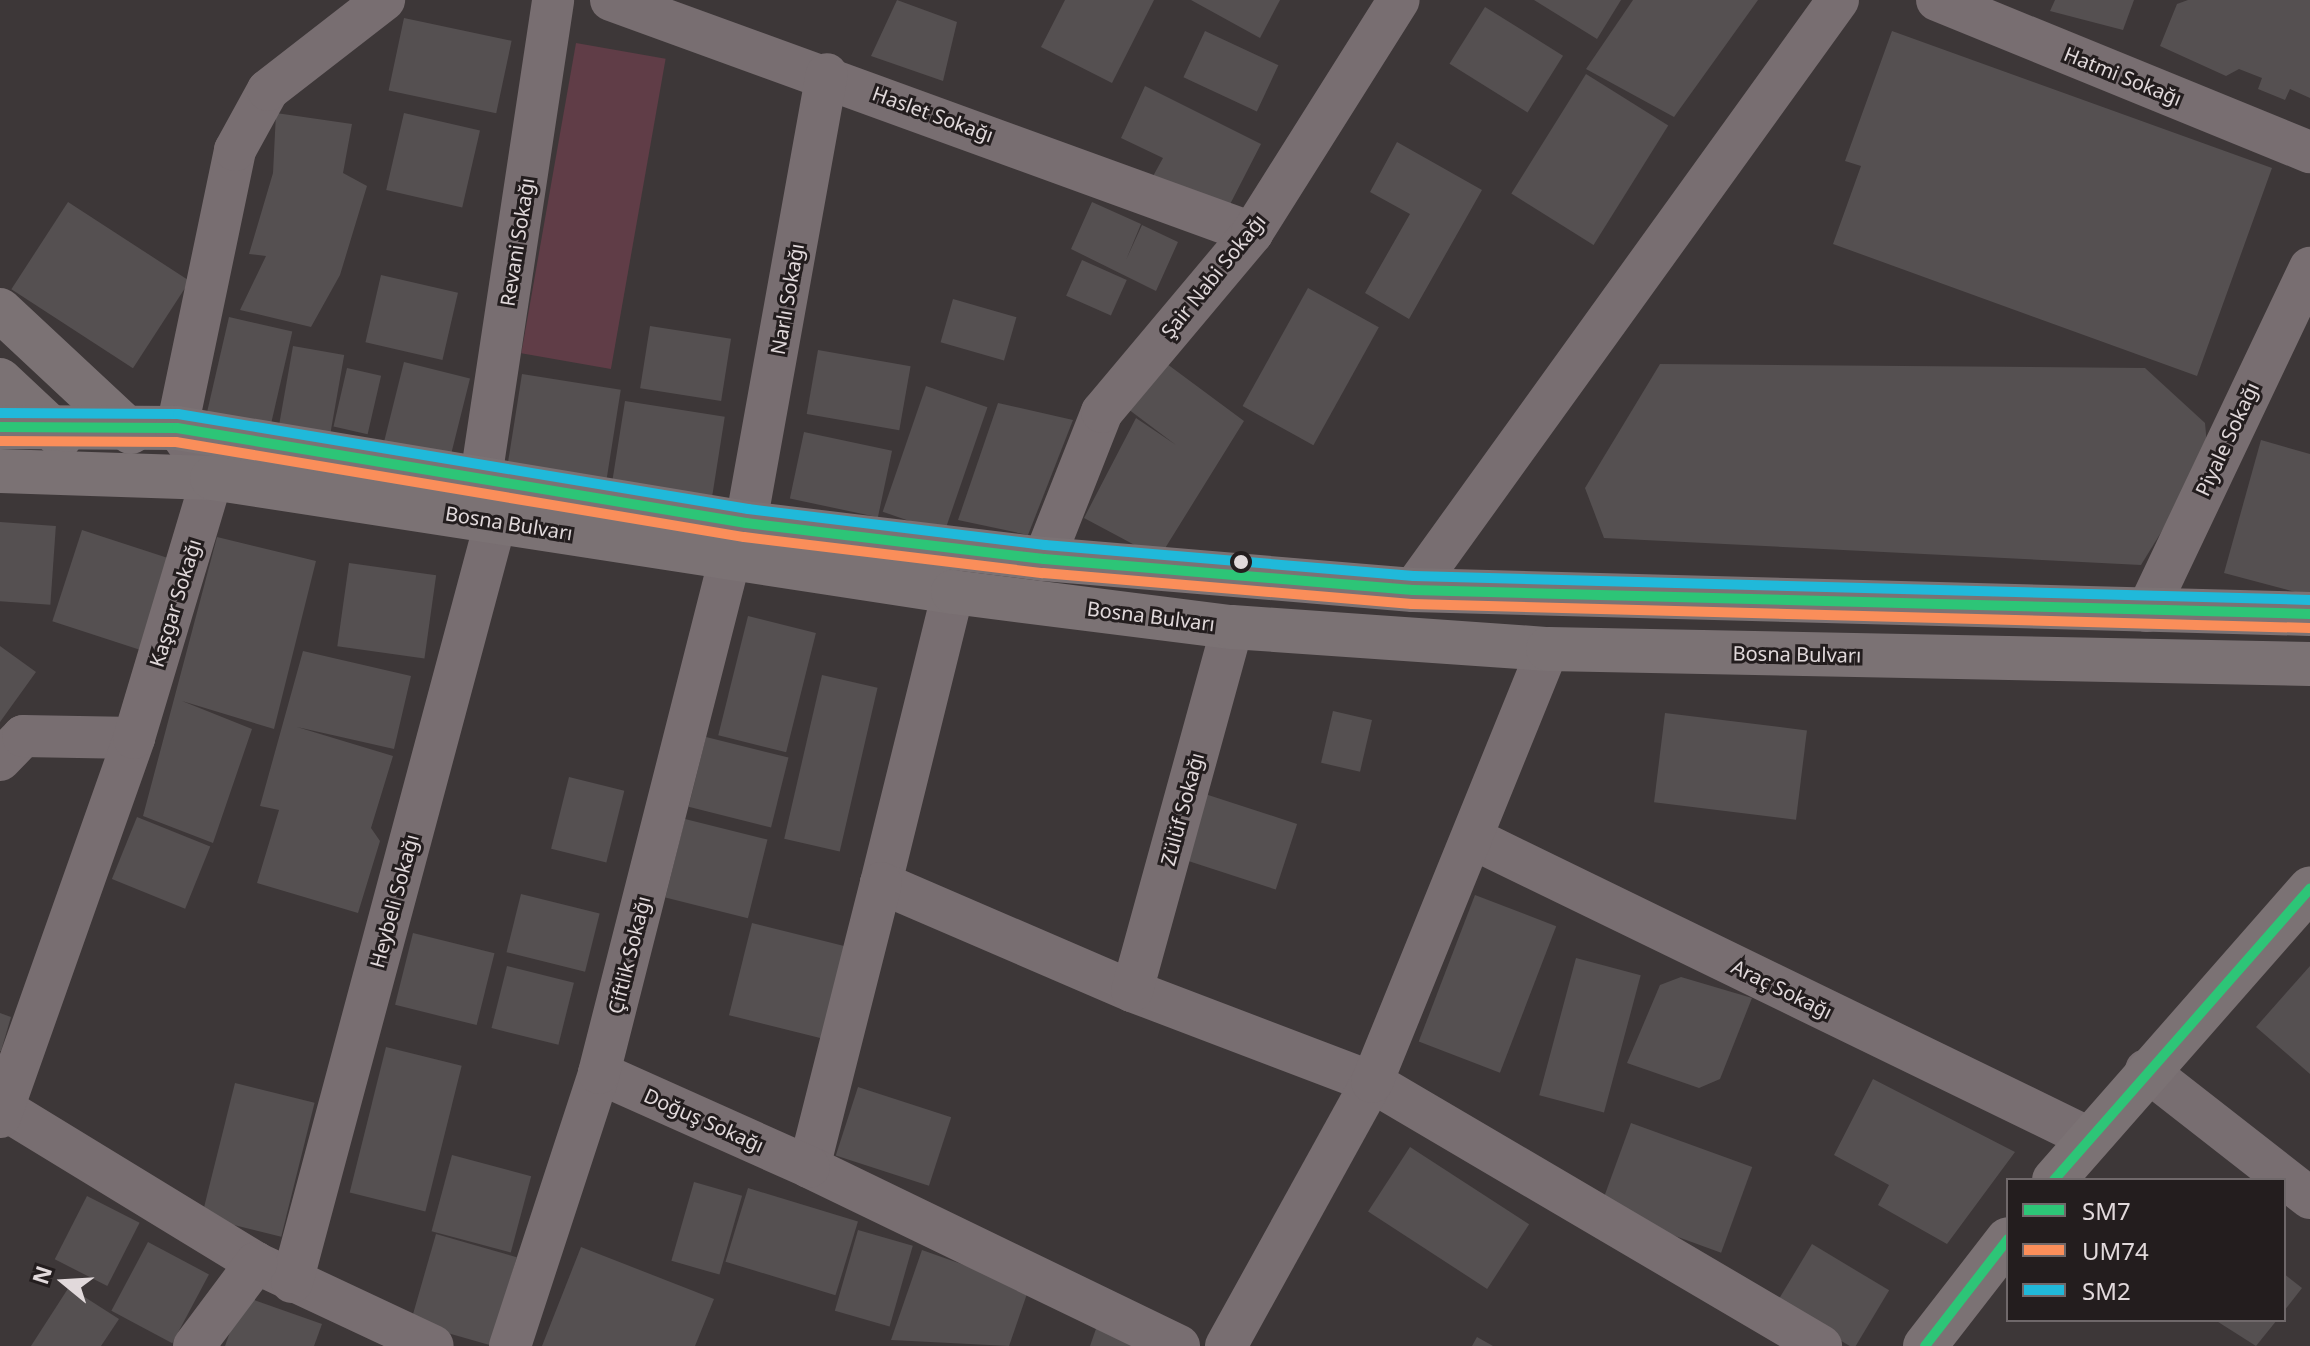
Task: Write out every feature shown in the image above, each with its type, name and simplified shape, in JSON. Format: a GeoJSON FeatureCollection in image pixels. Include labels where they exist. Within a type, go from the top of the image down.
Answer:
{"type":"FeatureCollection","features":[{"type":"Feature","properties":{"kind":"main road"},"geometry":{"type":"LineString","coordinates":[[0,310],[131,432],[127,455],[99,475],[0,380]]}},
{"type":"Feature","properties":{"kind":"main road","name":"Bosna Bulvarı"},"geometry":{"type":"LineString","coordinates":[[0,427],[131,432],[177,428],[488,502]]}},
{"type":"Feature","properties":{"kind":"main road","name":"Bosna Bulvarı"},"geometry":{"type":"LineString","coordinates":[[0,471],[212,478],[488,502],[738,541],[953,592],[1232,627],[1548,649],[2310,664]]}},
{"type":"Feature","properties":{"kind":"main road","name":"Bosna Bulvarı"},"geometry":{"type":"LineString","coordinates":[[738,541],[1044,559],[1413,590],[2310,614]]}},
{"type":"Feature","properties":{"kind":"main road"},"geometry":{"type":"LineString","coordinates":[[2056,1178],[2087,1137],[2310,889]]}},
{"type":"Feature","properties":{"kind":"main road"},"geometry":{"type":"LineString","coordinates":[[1925,1346],[2006,1242]]}},
{"type":"Feature","properties":{"kind":"street"},"geometry":{"type":"LineString","coordinates":[[212,478],[177,428],[235,150],[268,90],[384,0]]}},
{"type":"Feature","properties":{"kind":"street","name":"Revani Sokağı"},"geometry":{"type":"LineString","coordinates":[[488,502],[553,0]]}},
{"type":"Feature","properties":{"kind":"street","name":"Haslet Sokağı"},"geometry":{"type":"LineString","coordinates":[[611,0],[827,74],[1252,233]]}},
{"type":"Feature","properties":{"kind":"street","name":"Şair Nabi Sokağı"},"geometry":{"type":"LineString","coordinates":[[1044,559],[1102,412],[1252,233],[1399,0]]}},
{"type":"Feature","properties":{"kind":"street"},"geometry":{"type":"LineString","coordinates":[[1413,590],[1838,0]]}},
{"type":"Feature","properties":{"kind":"street","name":"Hatmi Sokağı"},"geometry":{"type":"LineString","coordinates":[[1937,0],[2310,152]]}},
{"type":"Feature","properties":{"kind":"street","name":"Narlı Sokağı"},"geometry":{"type":"LineString","coordinates":[[738,541],[827,74]]}},
{"type":"Feature","properties":{"kind":"street","name":"Piyale Sokağı"},"geometry":{"type":"LineString","coordinates":[[2147,611],[2310,268]]}},
{"type":"Feature","properties":{"kind":"street","name":"Kaşgar Sokağı"},"geometry":{"type":"LineString","coordinates":[[2,1113],[134,738],[212,478]]}},
{"type":"Feature","properties":{"kind":"street","name":"Heybeli Sokağı"},"geometry":{"type":"LineString","coordinates":[[292,1282],[488,502]]}},
{"type":"Feature","properties":{"kind":"street","name":"Çiftlik Sokağı"},"geometry":{"type":"LineString","coordinates":[[510,1346],[599,1073],[738,541]]}},
{"type":"Feature","properties":{"kind":"street"},"geometry":{"type":"LineString","coordinates":[[809,1167],[953,592]]}},
{"type":"Feature","properties":{"kind":"street","name":"Zülüf Sokağı"},"geometry":{"type":"LineString","coordinates":[[1132,991],[1232,627]]}},
{"type":"Feature","properties":{"kind":"street"},"geometry":{"type":"LineString","coordinates":[[1226,1346],[1372,1082],[1476,840],[1548,649]]}},
{"type":"Feature","properties":{"kind":"street"},"geometry":{"type":"LineString","coordinates":[[0,760],[23,736],[134,738]]}},
{"type":"Feature","properties":{"kind":"street","name":"Araç Sokağı"},"geometry":{"type":"LineString","coordinates":[[1476,840],[2087,1137]]}},
{"type":"Feature","properties":{"kind":"street"},"geometry":{"type":"LineString","coordinates":[[881,883],[1132,991],[1372,1082],[1821,1346]]}},
{"type":"Feature","properties":{"kind":"street"},"geometry":{"type":"LineString","coordinates":[[2146,1070],[2284,1178]]}},
{"type":"Feature","properties":{"kind":"street","name":"Doğuş Sokağı"},"geometry":{"type":"LineString","coordinates":[[599,1073],[809,1167],[1179,1346]]}},
{"type":"Feature","properties":{"kind":"street"},"geometry":{"type":"LineString","coordinates":[[2,1113],[256,1263],[433,1346]]}},
{"type":"Feature","properties":{"kind":"street"},"geometry":{"type":"LineString","coordinates":[[2286,1179],[2310,1198]]}},
{"type":"Feature","properties":{"kind":"street"},"geometry":{"type":"LineString","coordinates":[[194,1346],[256,1263]]}},
{"type":"Feature","properties":{"kind":"shaded area"},"geometry":{"type":"Polygon","coordinates":[[[576,43],[666,59],[611,369],[521,353],[576,43]]]}},
{"type":"Feature","properties":{"kind":"building"},"geometry":{"type":"Polygon","coordinates":[[[897,0],[957,22],[943,81],[871,56],[897,0]]]}},
{"type":"Feature","properties":{"kind":"building"},"geometry":{"type":"Polygon","coordinates":[[[1065,0],[1154,0],[1112,83],[1041,47],[1065,0]]]}},
{"type":"Feature","properties":{"kind":"building"},"geometry":{"type":"Polygon","coordinates":[[[1191,0],[1280,0],[1260,38],[1191,0]]]}},
{"type":"Feature","properties":{"kind":"building"},"geometry":{"type":"Polygon","coordinates":[[[1534,0],[1621,0],[1597,39],[1534,0]]]}},
{"type":"Feature","properties":{"kind":"building"},"geometry":{"type":"Polygon","coordinates":[[[1633,0],[1758,0],[1674,117],[1586,69],[1633,0]]]}},
{"type":"Feature","properties":{"kind":"building"},"geometry":{"type":"Polygon","coordinates":[[[2055,0],[2134,0],[2123,30],[2050,11],[2055,0]]]}},
{"type":"Feature","properties":{"kind":"building"},"geometry":{"type":"Polygon","coordinates":[[[2188,0],[2310,0],[2310,98],[2290,89],[2285,100],[2258,89],[2262,78],[2239,69],[2226,76],[2160,46],[2177,4],[2188,0]]]}},
{"type":"Feature","properties":{"kind":"building"},"geometry":{"type":"Polygon","coordinates":[[[1485,7],[1563,56],[1528,113],[1449,64],[1485,7]]]}},
{"type":"Feature","properties":{"kind":"building"},"geometry":{"type":"Polygon","coordinates":[[[404,18],[512,41],[496,113],[389,90],[404,18]]]}},
{"type":"Feature","properties":{"kind":"building"},"geometry":{"type":"Polygon","coordinates":[[[1205,31],[1278,65],[1257,111],[1183,77],[1205,31]]]}},
{"type":"Feature","properties":{"kind":"building"},"geometry":{"type":"Polygon","coordinates":[[[1892,31],[2272,168],[2197,376],[1833,244],[1861,166],[1845,161],[1892,31]]]}},
{"type":"Feature","properties":{"kind":"building"},"geometry":{"type":"Polygon","coordinates":[[[1586,74],[1668,125],[1594,245],[1511,194],[1586,74]]]}},
{"type":"Feature","properties":{"kind":"building"},"geometry":{"type":"Polygon","coordinates":[[[1145,86],[1261,144],[1224,216],[1152,178],[1163,158],[1121,138],[1145,86]]]}},
{"type":"Feature","properties":{"kind":"building"},"geometry":{"type":"Polygon","coordinates":[[[276,113],[352,124],[343,173],[367,186],[340,275],[311,327],[240,310],[266,256],[249,254],[273,173],[276,113]]]}},
{"type":"Feature","properties":{"kind":"building"},"geometry":{"type":"Polygon","coordinates":[[[404,113],[480,131],[462,208],[386,190],[404,113]]]}},
{"type":"Feature","properties":{"kind":"building"},"geometry":{"type":"Polygon","coordinates":[[[1397,142],[1482,190],[1409,319],[1365,293],[1410,214],[1370,192],[1397,142]]]}},
{"type":"Feature","properties":{"kind":"building"},"geometry":{"type":"Polygon","coordinates":[[[68,202],[190,281],[133,368],[11,289],[68,202]]]}},
{"type":"Feature","properties":{"kind":"building"},"geometry":{"type":"Polygon","coordinates":[[[1092,202],[1141,224],[1126,260],[1142,225],[1178,242],[1156,291],[1071,249],[1092,202]]]}},
{"type":"Feature","properties":{"kind":"building"},"geometry":{"type":"Polygon","coordinates":[[[1082,260],[1127,280],[1111,316],[1066,296],[1082,260]]]}},
{"type":"Feature","properties":{"kind":"building"},"geometry":{"type":"Polygon","coordinates":[[[381,275],[458,293],[442,360],[365,342],[381,275]]]}},
{"type":"Feature","properties":{"kind":"building"},"geometry":{"type":"Polygon","coordinates":[[[1308,288],[1379,327],[1313,445],[1243,406],[1308,288]]]}},
{"type":"Feature","properties":{"kind":"building"},"geometry":{"type":"Polygon","coordinates":[[[953,299],[1016,317],[1004,360],[941,342],[953,299]]]}},
{"type":"Feature","properties":{"kind":"building"},"geometry":{"type":"Polygon","coordinates":[[[229,317],[292,332],[269,431],[206,416],[229,317]]]}},
{"type":"Feature","properties":{"kind":"building"},"geometry":{"type":"Polygon","coordinates":[[[650,326],[731,339],[721,401],[640,388],[650,326]]]}},
{"type":"Feature","properties":{"kind":"building"},"geometry":{"type":"Polygon","coordinates":[[[293,346],[344,355],[329,440],[278,431],[293,346]]]}},
{"type":"Feature","properties":{"kind":"building"},"geometry":{"type":"Polygon","coordinates":[[[818,350],[911,366],[899,430],[807,414],[818,350]]]}},
{"type":"Feature","properties":{"kind":"building"},"geometry":{"type":"Polygon","coordinates":[[[1163,361],[1244,421],[1159,558],[1084,518],[1136,418],[1176,445],[1128,409],[1163,361]]]}},
{"type":"Feature","properties":{"kind":"building"},"geometry":{"type":"Polygon","coordinates":[[[404,362],[470,378],[448,466],[382,449],[404,362]]]}},
{"type":"Feature","properties":{"kind":"building"},"geometry":{"type":"Polygon","coordinates":[[[1660,364],[2145,368],[2205,423],[2208,456],[2141,565],[1604,538],[1585,488],[1660,364]]]}},
{"type":"Feature","properties":{"kind":"building"},"geometry":{"type":"Polygon","coordinates":[[[347,368],[381,376],[368,434],[334,426],[347,368]]]}},
{"type":"Feature","properties":{"kind":"building"},"geometry":{"type":"Polygon","coordinates":[[[522,374],[621,390],[606,482],[507,467],[522,374]]]}},
{"type":"Feature","properties":{"kind":"building"},"geometry":{"type":"Polygon","coordinates":[[[926,386],[987,407],[944,533],[883,512],[926,386]]]}},
{"type":"Feature","properties":{"kind":"building"},"geometry":{"type":"Polygon","coordinates":[[[625,401],[725,417],[711,503],[611,487],[625,401]]]}},
{"type":"Feature","properties":{"kind":"building"},"geometry":{"type":"Polygon","coordinates":[[[998,403],[1073,420],[1028,535],[958,520],[998,403]]]}},
{"type":"Feature","properties":{"kind":"building"},"geometry":{"type":"Polygon","coordinates":[[[804,432],[892,451],[878,517],[790,499],[804,432]]]}},
{"type":"Feature","properties":{"kind":"building"},"geometry":{"type":"Polygon","coordinates":[[[2261,440],[2310,454],[2310,596],[2224,573],[2261,440]]]}},
{"type":"Feature","properties":{"kind":"building"},"geometry":{"type":"Polygon","coordinates":[[[0,522],[56,526],[50,605],[0,601],[0,522]]]}},
{"type":"Feature","properties":{"kind":"building"},"geometry":{"type":"Polygon","coordinates":[[[82,530],[177,561],[147,652],[52,621],[82,530]]]}},
{"type":"Feature","properties":{"kind":"building"},"geometry":{"type":"Polygon","coordinates":[[[217,537],[316,561],[274,729],[182,701],[252,729],[213,843],[143,816],[217,537]]]}},
{"type":"Feature","properties":{"kind":"building"},"geometry":{"type":"Polygon","coordinates":[[[349,563],[436,575],[424,658],[337,646],[349,563]]]}},
{"type":"Feature","properties":{"kind":"building"},"geometry":{"type":"Polygon","coordinates":[[[748,616],[816,633],[786,752],[718,735],[748,616]]]}},
{"type":"Feature","properties":{"kind":"building"},"geometry":{"type":"Polygon","coordinates":[[[0,646],[36,672],[0,722],[0,646]]]}},
{"type":"Feature","properties":{"kind":"building"},"geometry":{"type":"Polygon","coordinates":[[[303,651],[411,676],[394,749],[297,727],[393,756],[371,828],[380,841],[358,913],[257,883],[279,810],[260,806],[303,651]]]}},
{"type":"Feature","properties":{"kind":"building"},"geometry":{"type":"Polygon","coordinates":[[[822,675],[878,688],[840,852],[784,839],[822,675]]]}},
{"type":"Feature","properties":{"kind":"building"},"geometry":{"type":"Polygon","coordinates":[[[1333,711],[1372,720],[1360,772],[1321,763],[1333,711]]]}},
{"type":"Feature","properties":{"kind":"building"},"geometry":{"type":"Polygon","coordinates":[[[1665,713],[1807,730],[1796,820],[1654,802],[1665,713]]]}},
{"type":"Feature","properties":{"kind":"building"},"geometry":{"type":"Polygon","coordinates":[[[706,737],[788,758],[771,827],[689,807],[706,737]]]}},
{"type":"Feature","properties":{"kind":"building"},"geometry":{"type":"Polygon","coordinates":[[[569,777],[624,791],[606,863],[551,849],[569,777]]]}},
{"type":"Feature","properties":{"kind":"building"},"geometry":{"type":"Polygon","coordinates":[[[1202,793],[1297,824],[1276,890],[1181,859],[1202,793]]]}},
{"type":"Feature","properties":{"kind":"building"},"geometry":{"type":"Polygon","coordinates":[[[137,817],[210,847],[185,909],[112,879],[137,817]]]}},
{"type":"Feature","properties":{"kind":"building"},"geometry":{"type":"Polygon","coordinates":[[[685,819],[767,840],[748,918],[665,898],[685,819]]]}},
{"type":"Feature","properties":{"kind":"building"},"geometry":{"type":"Polygon","coordinates":[[[521,894],[600,914],[585,972],[506,952],[521,894]]]}},
{"type":"Feature","properties":{"kind":"building"},"geometry":{"type":"Polygon","coordinates":[[[1475,895],[1556,926],[1500,1073],[1419,1042],[1475,895]]]}},
{"type":"Feature","properties":{"kind":"building"},"geometry":{"type":"Polygon","coordinates":[[[752,923],[845,946],[822,1038],[729,1015],[752,923]]]}},
{"type":"Feature","properties":{"kind":"building"},"geometry":{"type":"Polygon","coordinates":[[[413,933],[495,953],[477,1025],[395,1005],[413,933]]]}},
{"type":"Feature","properties":{"kind":"building"},"geometry":{"type":"Polygon","coordinates":[[[1576,958],[1641,975],[1604,1113],[1539,1095],[1576,958]]]}},
{"type":"Feature","properties":{"kind":"building"},"geometry":{"type":"Polygon","coordinates":[[[507,966],[574,983],[558,1045],[492,1028],[507,966]]]}},
{"type":"Feature","properties":{"kind":"building"},"geometry":{"type":"Polygon","coordinates":[[[2310,966],[2310,1074],[2256,1027],[2310,966]]]}},
{"type":"Feature","properties":{"kind":"building"},"geometry":{"type":"Polygon","coordinates":[[[1681,977],[1752,998],[1720,1079],[1699,1088],[1627,1063],[1660,985],[1681,977]]]}},
{"type":"Feature","properties":{"kind":"building"},"geometry":{"type":"Polygon","coordinates":[[[0,1013],[11,1017],[1,1051],[0,1051],[0,1013]]]}},
{"type":"Feature","properties":{"kind":"building"},"geometry":{"type":"Polygon","coordinates":[[[386,1047],[462,1066],[425,1211],[350,1193],[386,1047]]]}},
{"type":"Feature","properties":{"kind":"building"},"geometry":{"type":"Polygon","coordinates":[[[1873,1079],[2015,1152],[1947,1244],[1878,1205],[1889,1185],[1834,1155],[1873,1079]]]}},
{"type":"Feature","properties":{"kind":"building"},"geometry":{"type":"Polygon","coordinates":[[[235,1083],[315,1103],[281,1237],[202,1217],[235,1083]]]}},
{"type":"Feature","properties":{"kind":"building"},"geometry":{"type":"Polygon","coordinates":[[[858,1087],[951,1117],[929,1186],[836,1155],[858,1087]]]}},
{"type":"Feature","properties":{"kind":"building"},"geometry":{"type":"Polygon","coordinates":[[[1631,1123],[1752,1167],[1721,1253],[1600,1209],[1631,1123]]]}},
{"type":"Feature","properties":{"kind":"building"},"geometry":{"type":"Polygon","coordinates":[[[1410,1147],[1529,1224],[1487,1289],[1368,1212],[1410,1147]]]}},
{"type":"Feature","properties":{"kind":"building"},"geometry":{"type":"Polygon","coordinates":[[[452,1155],[531,1176],[511,1253],[432,1231],[452,1155]]]}},
{"type":"Feature","properties":{"kind":"building"},"geometry":{"type":"Polygon","coordinates":[[[694,1182],[742,1196],[719,1275],[671,1261],[694,1182]]]}},
{"type":"Feature","properties":{"kind":"building"},"geometry":{"type":"Polygon","coordinates":[[[748,1188],[858,1222],[835,1295],[725,1262],[748,1188]]]}},
{"type":"Feature","properties":{"kind":"building"},"geometry":{"type":"Polygon","coordinates":[[[87,1196],[140,1223],[107,1286],[55,1259],[87,1196]]]}},
{"type":"Feature","properties":{"kind":"building"},"geometry":{"type":"Polygon","coordinates":[[[858,1230],[913,1246],[890,1326],[835,1311],[858,1230]]]}},
{"type":"Feature","properties":{"kind":"building"},"geometry":{"type":"Polygon","coordinates":[[[436,1234],[517,1257],[491,1346],[411,1322],[436,1234]]]}},
{"type":"Feature","properties":{"kind":"building"},"geometry":{"type":"Polygon","coordinates":[[[148,1242],[209,1274],[172,1343],[111,1311],[148,1242]]]}},
{"type":"Feature","properties":{"kind":"building"},"geometry":{"type":"Polygon","coordinates":[[[1812,1244],[1889,1290],[1856,1346],[1850,1346],[1777,1302],[1812,1244]]]}},
{"type":"Feature","properties":{"kind":"building"},"geometry":{"type":"Polygon","coordinates":[[[581,1247],[714,1299],[695,1346],[542,1346],[581,1247]]]}},
{"type":"Feature","properties":{"kind":"building"},"geometry":{"type":"Polygon","coordinates":[[[922,1250],[1029,1288],[1009,1346],[891,1340],[922,1250]]]}},
{"type":"Feature","properties":{"kind":"building"},"geometry":{"type":"Polygon","coordinates":[[[2286,1276],[2302,1288],[2286,1308],[2286,1276]]]}},
{"type":"Feature","properties":{"kind":"building"},"geometry":{"type":"Polygon","coordinates":[[[69,1287],[119,1319],[101,1346],[31,1346],[69,1287]]]}},
{"type":"Feature","properties":{"kind":"building"},"geometry":{"type":"Polygon","coordinates":[[[243,1296],[322,1324],[314,1346],[225,1346],[243,1296]]]}},
{"type":"Feature","properties":{"kind":"building"},"geometry":{"type":"Polygon","coordinates":[[[2218,1322],[2275,1322],[2256,1346],[2218,1322]]]}},
{"type":"Feature","properties":{"kind":"building"},"geometry":{"type":"Polygon","coordinates":[[[1098,1323],[1160,1346],[1090,1346],[1098,1323]]]}},
{"type":"Feature","properties":{"kind":"building"},"geometry":{"type":"Polygon","coordinates":[[[1477,1337],[1493,1346],[1472,1346],[1477,1337]]]}},
{"type":"Feature","properties":{"kind":"transit line","name":"SM2"},"geometry":{"type":"LineString","coordinates":[[0,413],[178,414],[748,509],[1045,545],[1414,576],[2310,600]]}},
{"type":"Feature","properties":{"kind":"transit line","name":"SM7"},"geometry":{"type":"LineString","coordinates":[[0,427],[177,428],[746,523],[1044,559],[1413,590],[2310,614]]}},
{"type":"Feature","properties":{"kind":"transit line","name":"UM74"},"geometry":{"type":"LineString","coordinates":[[0,441],[176,442],[744,537],[1043,573],[1412,604],[2310,628]]}},
{"type":"Feature","properties":{"kind":"transit line","name":"SM7"},"geometry":{"type":"LineString","coordinates":[[2056,1178],[2310,889]]}},
{"type":"Feature","properties":{"kind":"transit line","name":"SM7"},"geometry":{"type":"LineString","coordinates":[[1925,1346],[2006,1242]]}}]}
